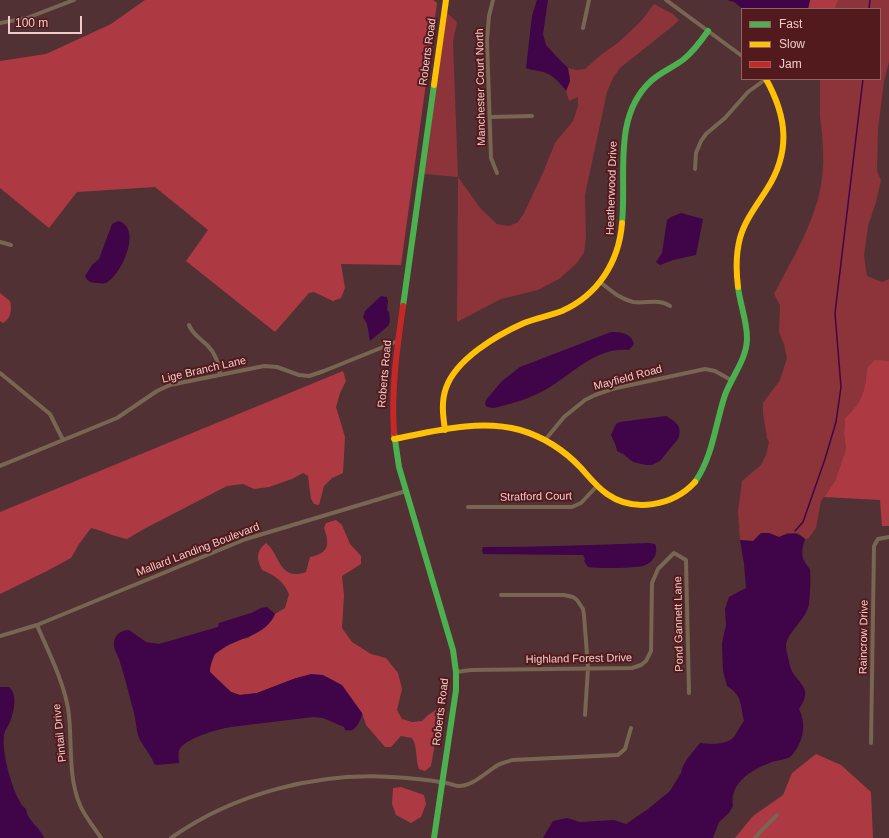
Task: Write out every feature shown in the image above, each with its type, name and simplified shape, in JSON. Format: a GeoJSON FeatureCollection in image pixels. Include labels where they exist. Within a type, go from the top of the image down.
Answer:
{"type":"FeatureCollection","features":[{"type":"Feature","properties":{"kind":"street"},"geometry":{"type":"LineString","coordinates":[[0,23],[34,16],[74,0]]}},
{"type":"Feature","properties":{"kind":"street","name":"Roberts Road"},"geometry":{"type":"LineString","coordinates":[[434,838],[456,690],[456,672],[453,650],[400,467],[394,439],[392,397],[398,341],[446,0]]}},
{"type":"Feature","properties":{"kind":"street","name":"Manchester Court North"},"geometry":{"type":"LineString","coordinates":[[493,0],[489,16],[488,41],[491,158],[497,173]]}},
{"type":"Feature","properties":{"kind":"street"},"geometry":{"type":"LineString","coordinates":[[584,28],[589,0]]}},
{"type":"Feature","properties":{"kind":"street"},"geometry":{"type":"LineString","coordinates":[[666,0],[741,55]]}},
{"type":"Feature","properties":{"kind":"street","name":"Heatherwood Drive"},"geometry":{"type":"LineString","coordinates":[[445,430],[442,411],[444,392],[451,375],[463,361],[470,355],[521,325],[552,315],[585,297],[600,282],[612,264],[617,253],[621,236],[623,217],[624,138],[631,109],[640,94],[650,83],[660,74],[690,54],[708,31]]}},
{"type":"Feature","properties":{"kind":"street"},"geometry":{"type":"LineString","coordinates":[[695,169],[696,153],[706,134],[725,118],[748,92],[765,80]]}},
{"type":"Feature","properties":{"kind":"street"},"geometry":{"type":"LineString","coordinates":[[394,439],[478,426],[503,427],[521,431],[545,440],[574,461],[597,486],[614,498],[630,504],[663,502],[686,490],[698,478],[707,464],[720,412],[731,380],[744,353],[747,341],[737,279],[739,238],[746,220],[775,175],[781,159],[784,141],[781,110],[767,80]]}},
{"type":"Feature","properties":{"kind":"street"},"geometry":{"type":"LineString","coordinates":[[490,117],[532,116]]}},
{"type":"Feature","properties":{"kind":"street"},"geometry":{"type":"LineString","coordinates":[[0,242],[11,246]]}},
{"type":"Feature","properties":{"kind":"street"},"geometry":{"type":"LineString","coordinates":[[600,282],[614,294],[626,300],[638,302],[658,301],[670,306]]}},
{"type":"Feature","properties":{"kind":"street"},"geometry":{"type":"LineString","coordinates":[[189,325],[193,332],[214,353],[219,364],[220,375]]}},
{"type":"Feature","properties":{"kind":"street","name":"Lige Branch Lane"},"geometry":{"type":"LineString","coordinates":[[0,466],[117,418],[161,388],[258,367],[270,366],[284,369],[299,375],[309,376],[320,373],[398,341]]}},
{"type":"Feature","properties":{"kind":"street","name":"Mayfield Road"},"geometry":{"type":"LineString","coordinates":[[545,440],[557,424],[571,410],[585,400],[601,392],[705,369],[715,371],[731,380]]}},
{"type":"Feature","properties":{"kind":"street"},"geometry":{"type":"LineString","coordinates":[[0,373],[50,414],[63,440]]}},
{"type":"Feature","properties":{"kind":"street","name":"Stratford Court"},"geometry":{"type":"LineString","coordinates":[[468,507],[572,507],[581,503],[597,486]]}},
{"type":"Feature","properties":{"kind":"street","name":"Mallard Landing Boulevard"},"geometry":{"type":"LineString","coordinates":[[0,636],[37,625],[244,540],[406,491]]}},
{"type":"Feature","properties":{"kind":"street","name":"Raincrow Drive"},"geometry":{"type":"LineString","coordinates":[[871,743],[874,546],[878,539],[887,537]]}},
{"type":"Feature","properties":{"kind":"street","name":"Highland Forest Drive"},"geometry":{"type":"LineString","coordinates":[[456,672],[471,670],[632,668],[641,665],[646,661],[652,648],[651,589],[654,576],[663,563],[674,552],[682,557]]}},
{"type":"Feature","properties":{"kind":"street","name":"Pond Gannett Lane"},"geometry":{"type":"LineString","coordinates":[[682,557],[686,560],[689,693]]}},
{"type":"Feature","properties":{"kind":"street"},"geometry":{"type":"LineString","coordinates":[[501,595],[564,595],[573,597],[577,600],[583,609],[584,614],[588,668],[585,715]]}},
{"type":"Feature","properties":{"kind":"street","name":"Pintail Drive"},"geometry":{"type":"LineString","coordinates":[[37,625],[66,698],[74,784],[77,796],[84,814],[101,838]]}},
{"type":"Feature","properties":{"kind":"street"},"geometry":{"type":"LineString","coordinates":[[171,838],[204,818],[241,802],[301,784],[341,778],[392,777],[442,782],[458,786],[466,784],[498,765],[512,760],[618,755],[625,750],[631,728]]}},
{"type":"Feature","properties":{"kind":"street"},"geometry":{"type":"LineString","coordinates":[[755,838],[777,815]]}},
{"type":"Feature","properties":{"kind":"shaded area"},"geometry":{"type":"Polygon","coordinates":[[[145,0],[433,0],[437,3],[401,265],[341,264],[345,288],[341,298],[333,301],[314,292],[309,293],[275,332],[186,261],[208,230],[155,187],[77,192],[49,228],[0,188],[0,61],[46,54],[111,24],[145,0]]]}},
{"type":"Feature","properties":{"kind":"shaded area"},"geometry":{"type":"Polygon","coordinates":[[[537,0],[548,0],[543,34],[546,45],[568,68],[570,81],[566,91],[557,80],[549,74],[526,68],[532,16],[537,0]]]}},
{"type":"Feature","properties":{"kind":"shaded area"},"geometry":{"type":"Polygon","coordinates":[[[727,0],[810,0],[808,8],[742,8],[734,2],[727,0]]]}},
{"type":"Feature","properties":{"kind":"shaded area"},"geometry":{"type":"Polygon","coordinates":[[[810,0],[838,0],[835,8],[808,8],[810,0]]]}},
{"type":"Feature","properties":{"kind":"shaded area"},"geometry":{"type":"Polygon","coordinates":[[[838,0],[889,0],[889,62],[884,81],[878,129],[877,171],[881,180],[868,226],[864,256],[867,276],[882,282],[889,279],[889,361],[867,368],[862,395],[856,406],[845,418],[844,434],[846,449],[835,481],[821,501],[816,528],[808,539],[805,539],[798,533],[787,533],[779,538],[769,533],[761,533],[753,541],[740,540],[738,511],[742,481],[761,465],[766,455],[769,442],[763,413],[763,403],[780,380],[787,358],[784,344],[779,332],[780,305],[774,294],[806,233],[821,184],[823,154],[820,116],[820,80],[881,80],[881,8],[835,8],[838,0]]]}},
{"type":"Feature","properties":{"kind":"shaded area"},"geometry":{"type":"Polygon","coordinates":[[[654,4],[673,14],[679,20],[620,68],[613,78],[607,92],[585,195],[586,238],[584,253],[576,264],[559,279],[538,290],[501,299],[457,322],[458,177],[481,209],[497,224],[509,226],[518,222],[524,213],[542,175],[555,143],[573,121],[578,106],[578,97],[569,101],[566,91],[570,81],[568,68],[576,70],[585,69],[619,42],[642,20],[654,4]]]}},
{"type":"Feature","properties":{"kind":"shaded area"},"geometry":{"type":"Polygon","coordinates":[[[447,13],[457,22],[453,42],[458,177],[424,174],[447,13]]]}},
{"type":"Feature","properties":{"kind":"shaded area"},"geometry":{"type":"Polygon","coordinates":[[[681,213],[703,219],[696,255],[673,260],[660,265],[656,262],[662,253],[667,220],[681,213]]]}},
{"type":"Feature","properties":{"kind":"shaded area"},"geometry":{"type":"Polygon","coordinates":[[[118,221],[125,225],[129,232],[127,251],[123,261],[118,271],[106,283],[90,282],[85,276],[92,265],[99,259],[112,224],[118,221]]]}},
{"type":"Feature","properties":{"kind":"shaded area"},"geometry":{"type":"Polygon","coordinates":[[[0,293],[10,301],[11,304],[8,319],[3,323],[0,321],[0,293]]]}},
{"type":"Feature","properties":{"kind":"shaded area"},"geometry":{"type":"Polygon","coordinates":[[[381,296],[387,297],[387,310],[389,312],[390,322],[388,326],[370,341],[367,324],[363,317],[365,311],[381,296]]]}},
{"type":"Feature","properties":{"kind":"shaded area"},"geometry":{"type":"Polygon","coordinates":[[[611,332],[628,335],[633,340],[634,344],[629,350],[616,350],[593,358],[551,386],[530,397],[494,408],[487,407],[485,404],[486,400],[502,381],[520,367],[611,332]]]}},
{"type":"Feature","properties":{"kind":"shaded area"},"geometry":{"type":"Polygon","coordinates":[[[875,360],[889,361],[889,526],[882,526],[880,500],[824,497],[835,481],[846,449],[844,434],[845,418],[859,401],[864,389],[867,368],[875,360]]]}},
{"type":"Feature","properties":{"kind":"shaded area"},"geometry":{"type":"Polygon","coordinates":[[[343,371],[346,381],[340,393],[336,407],[345,437],[343,473],[332,478],[324,486],[319,505],[314,504],[311,499],[308,476],[303,473],[292,479],[269,487],[254,489],[243,484],[227,486],[127,539],[91,528],[71,558],[0,594],[0,512],[343,371]]]}},
{"type":"Feature","properties":{"kind":"shaded area"},"geometry":{"type":"Polygon","coordinates":[[[666,416],[678,425],[680,431],[678,439],[660,461],[652,465],[633,462],[617,451],[611,435],[616,424],[620,422],[666,416]]]}},
{"type":"Feature","properties":{"kind":"shaded area"},"geometry":{"type":"Polygon","coordinates":[[[336,520],[342,525],[350,544],[361,556],[361,564],[342,576],[344,595],[342,628],[352,642],[371,654],[386,658],[398,673],[402,689],[397,710],[402,719],[412,722],[422,721],[436,710],[440,715],[431,766],[425,771],[419,769],[412,738],[401,736],[391,747],[385,747],[366,725],[362,713],[354,703],[296,678],[257,693],[240,695],[231,692],[210,672],[210,667],[215,654],[227,646],[242,639],[248,638],[273,618],[275,614],[285,608],[289,594],[287,589],[278,579],[262,570],[258,556],[262,547],[266,543],[271,548],[285,570],[290,573],[297,574],[306,572],[310,557],[321,553],[326,547],[327,539],[324,528],[326,523],[336,520]]]}},
{"type":"Feature","properties":{"kind":"shaded area"},"geometry":{"type":"Polygon","coordinates":[[[761,533],[769,533],[779,537],[786,534],[796,534],[802,536],[805,539],[802,550],[803,559],[810,570],[809,604],[805,615],[789,636],[786,646],[791,668],[802,684],[805,694],[804,701],[799,709],[803,719],[801,740],[792,756],[757,768],[739,783],[735,790],[733,806],[729,813],[719,822],[713,838],[543,838],[553,821],[567,818],[580,822],[614,820],[626,824],[648,809],[670,791],[681,773],[687,759],[700,743],[722,743],[733,738],[744,721],[740,701],[736,693],[727,686],[723,671],[722,643],[726,625],[725,609],[729,597],[746,588],[740,540],[753,541],[761,533]]]}},
{"type":"Feature","properties":{"kind":"shaded area"},"geometry":{"type":"Polygon","coordinates":[[[655,544],[656,547],[656,554],[650,563],[643,566],[624,568],[588,567],[584,561],[585,559],[583,555],[483,554],[482,550],[483,547],[655,544]]]}},
{"type":"Feature","properties":{"kind":"shaded area"},"geometry":{"type":"Polygon","coordinates":[[[267,607],[275,614],[271,621],[259,632],[230,644],[216,653],[212,660],[210,672],[231,692],[240,695],[257,693],[296,678],[311,674],[323,675],[342,685],[362,713],[357,725],[352,730],[345,730],[344,727],[323,718],[313,717],[231,727],[205,734],[185,743],[179,751],[179,763],[154,764],[138,735],[125,679],[114,647],[114,642],[117,635],[121,632],[129,630],[146,642],[159,644],[218,627],[219,623],[267,607]]]}},
{"type":"Feature","properties":{"kind":"shaded area"},"geometry":{"type":"Polygon","coordinates":[[[0,687],[9,687],[14,694],[13,713],[4,736],[4,753],[9,775],[21,804],[26,809],[31,821],[44,838],[0,838],[0,687]]]}},
{"type":"Feature","properties":{"kind":"shaded area"},"geometry":{"type":"Polygon","coordinates":[[[816,754],[841,765],[871,792],[873,838],[735,838],[753,816],[783,795],[792,773],[816,754]]]}},
{"type":"Feature","properties":{"kind":"shaded area"},"geometry":{"type":"Polygon","coordinates":[[[401,787],[424,795],[426,804],[421,817],[411,823],[396,815],[392,804],[393,788],[401,787]]]}},
{"type":"Feature","properties":{"kind":"waterway"},"geometry":{"type":"LineString","coordinates":[[869,8],[870,0]]}},
{"type":"Feature","properties":{"kind":"waterway"},"geometry":{"type":"LineString","coordinates":[[795,531],[803,522],[836,422],[841,387],[835,313],[863,80]]}},
{"type":"Feature","properties":{"kind":"traffic: fast"},"geometry":{"type":"LineString","coordinates":[[622,223],[624,148],[626,129],[631,112],[639,95],[651,81],[688,56],[708,31]]}},
{"type":"Feature","properties":{"kind":"traffic: fast"},"geometry":{"type":"LineString","coordinates":[[403,306],[434,85]]}},
{"type":"Feature","properties":{"kind":"traffic: fast"},"geometry":{"type":"LineString","coordinates":[[695,482],[710,451],[725,395],[745,353],[747,338],[746,325],[738,287]]}},
{"type":"Feature","properties":{"kind":"traffic: fast"},"geometry":{"type":"LineString","coordinates":[[394,433],[399,467],[453,650],[456,672],[456,690],[434,838]]}},
{"type":"Feature","properties":{"kind":"traffic: slow"},"geometry":{"type":"LineString","coordinates":[[434,85],[446,0]]}},
{"type":"Feature","properties":{"kind":"traffic: slow"},"geometry":{"type":"LineString","coordinates":[[738,287],[737,262],[742,231],[775,175],[783,148],[782,120],[773,93],[766,80]]}},
{"type":"Feature","properties":{"kind":"traffic: slow"},"geometry":{"type":"LineString","coordinates":[[445,430],[443,409],[444,393],[451,377],[459,367],[479,349],[502,334],[524,323],[562,311],[586,296],[604,276],[611,264],[620,237],[622,223]]}},
{"type":"Feature","properties":{"kind":"traffic: slow"},"geometry":{"type":"LineString","coordinates":[[394,439],[457,427],[489,426],[520,430],[537,436],[561,450],[574,461],[603,491],[618,500],[629,504],[641,505],[665,501],[676,497],[695,482]]}},
{"type":"Feature","properties":{"kind":"traffic: jam"},"geometry":{"type":"LineString","coordinates":[[394,433],[394,385],[403,306]]}}]}
